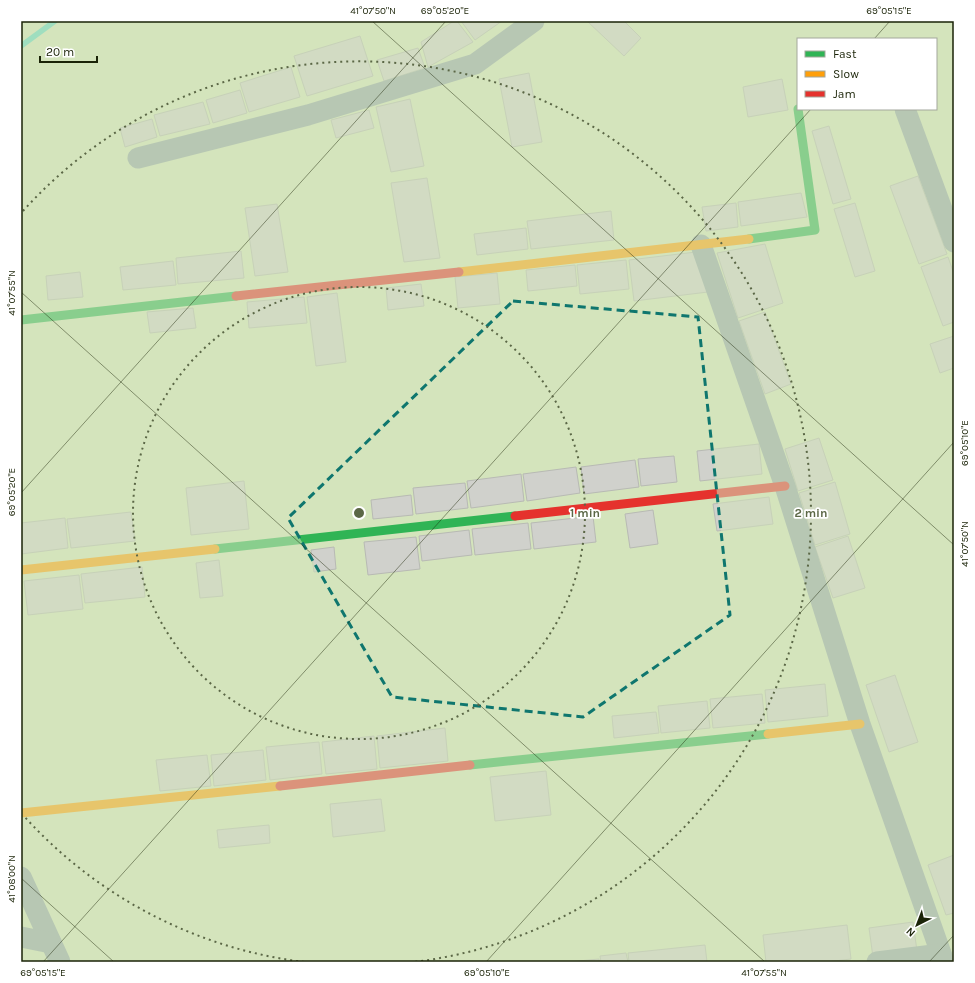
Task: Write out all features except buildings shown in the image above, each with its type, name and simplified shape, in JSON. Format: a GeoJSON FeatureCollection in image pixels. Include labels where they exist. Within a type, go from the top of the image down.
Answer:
{"type":"FeatureCollection","features":[{"type":"Feature","properties":{"kind":"street"},"geometry":{"type":"LineString","coordinates":[[138,158],[308,115],[475,64],[534,21]]}},
{"type":"Feature","properties":{"kind":"street"},"geometry":{"type":"LineString","coordinates":[[21,320],[701,245],[815,230],[798,110]]}},
{"type":"Feature","properties":{"kind":"street"},"geometry":{"type":"LineString","coordinates":[[905,110],[954,242]]}},
{"type":"Feature","properties":{"kind":"street"},"geometry":{"type":"LineString","coordinates":[[701,245],[784,486],[860,724],[942,958],[877,962]]}},
{"type":"Feature","properties":{"kind":"street"},"geometry":{"type":"LineString","coordinates":[[21,570],[784,486]]}},
{"type":"Feature","properties":{"kind":"street"},"geometry":{"type":"LineString","coordinates":[[21,813],[860,724]]}},
{"type":"Feature","properties":{"kind":"street"},"geometry":{"type":"LineString","coordinates":[[21,877],[60,962]]}},
{"type":"Feature","properties":{"kind":"street"},"geometry":{"type":"LineString","coordinates":[[21,937],[51,943]]}},
{"type":"Feature","properties":{"kind":"highlighted area"},"geometry":{"type":"Polygon","coordinates":[[[513,301],[698,317],[730,615],[583,717],[392,697],[288,518],[513,301]]]}},
{"type":"Feature","properties":{"kind":"waterway"},"geometry":{"type":"LineString","coordinates":[[21,46],[55,21]]}},
{"type":"Feature","properties":{"kind":"traffic: fast"},"geometry":{"type":"LineString","coordinates":[[749,239],[815,230],[798,110]]}},
{"type":"Feature","properties":{"kind":"traffic: fast"},"geometry":{"type":"LineString","coordinates":[[21,320],[236,296]]}},
{"type":"Feature","properties":{"kind":"traffic: fast"},"geometry":{"type":"LineString","coordinates":[[215,549],[515,516]]}},
{"type":"Feature","properties":{"kind":"traffic: fast"},"geometry":{"type":"LineString","coordinates":[[470,765],[768,734]]}},
{"type":"Feature","properties":{"kind":"traffic: slow"},"geometry":{"type":"LineString","coordinates":[[459,272],[749,239]]}},
{"type":"Feature","properties":{"kind":"traffic: slow"},"geometry":{"type":"LineString","coordinates":[[21,570],[215,549]]}},
{"type":"Feature","properties":{"kind":"traffic: slow"},"geometry":{"type":"LineString","coordinates":[[768,734],[860,724]]}},
{"type":"Feature","properties":{"kind":"traffic: slow"},"geometry":{"type":"LineString","coordinates":[[21,813],[280,786]]}},
{"type":"Feature","properties":{"kind":"traffic: jam"},"geometry":{"type":"LineString","coordinates":[[236,296],[459,272]]}},
{"type":"Feature","properties":{"kind":"traffic: jam"},"geometry":{"type":"LineString","coordinates":[[515,516],[785,486]]}},
{"type":"Feature","properties":{"kind":"traffic: jam"},"geometry":{"type":"LineString","coordinates":[[280,786],[470,765]]}}]}
